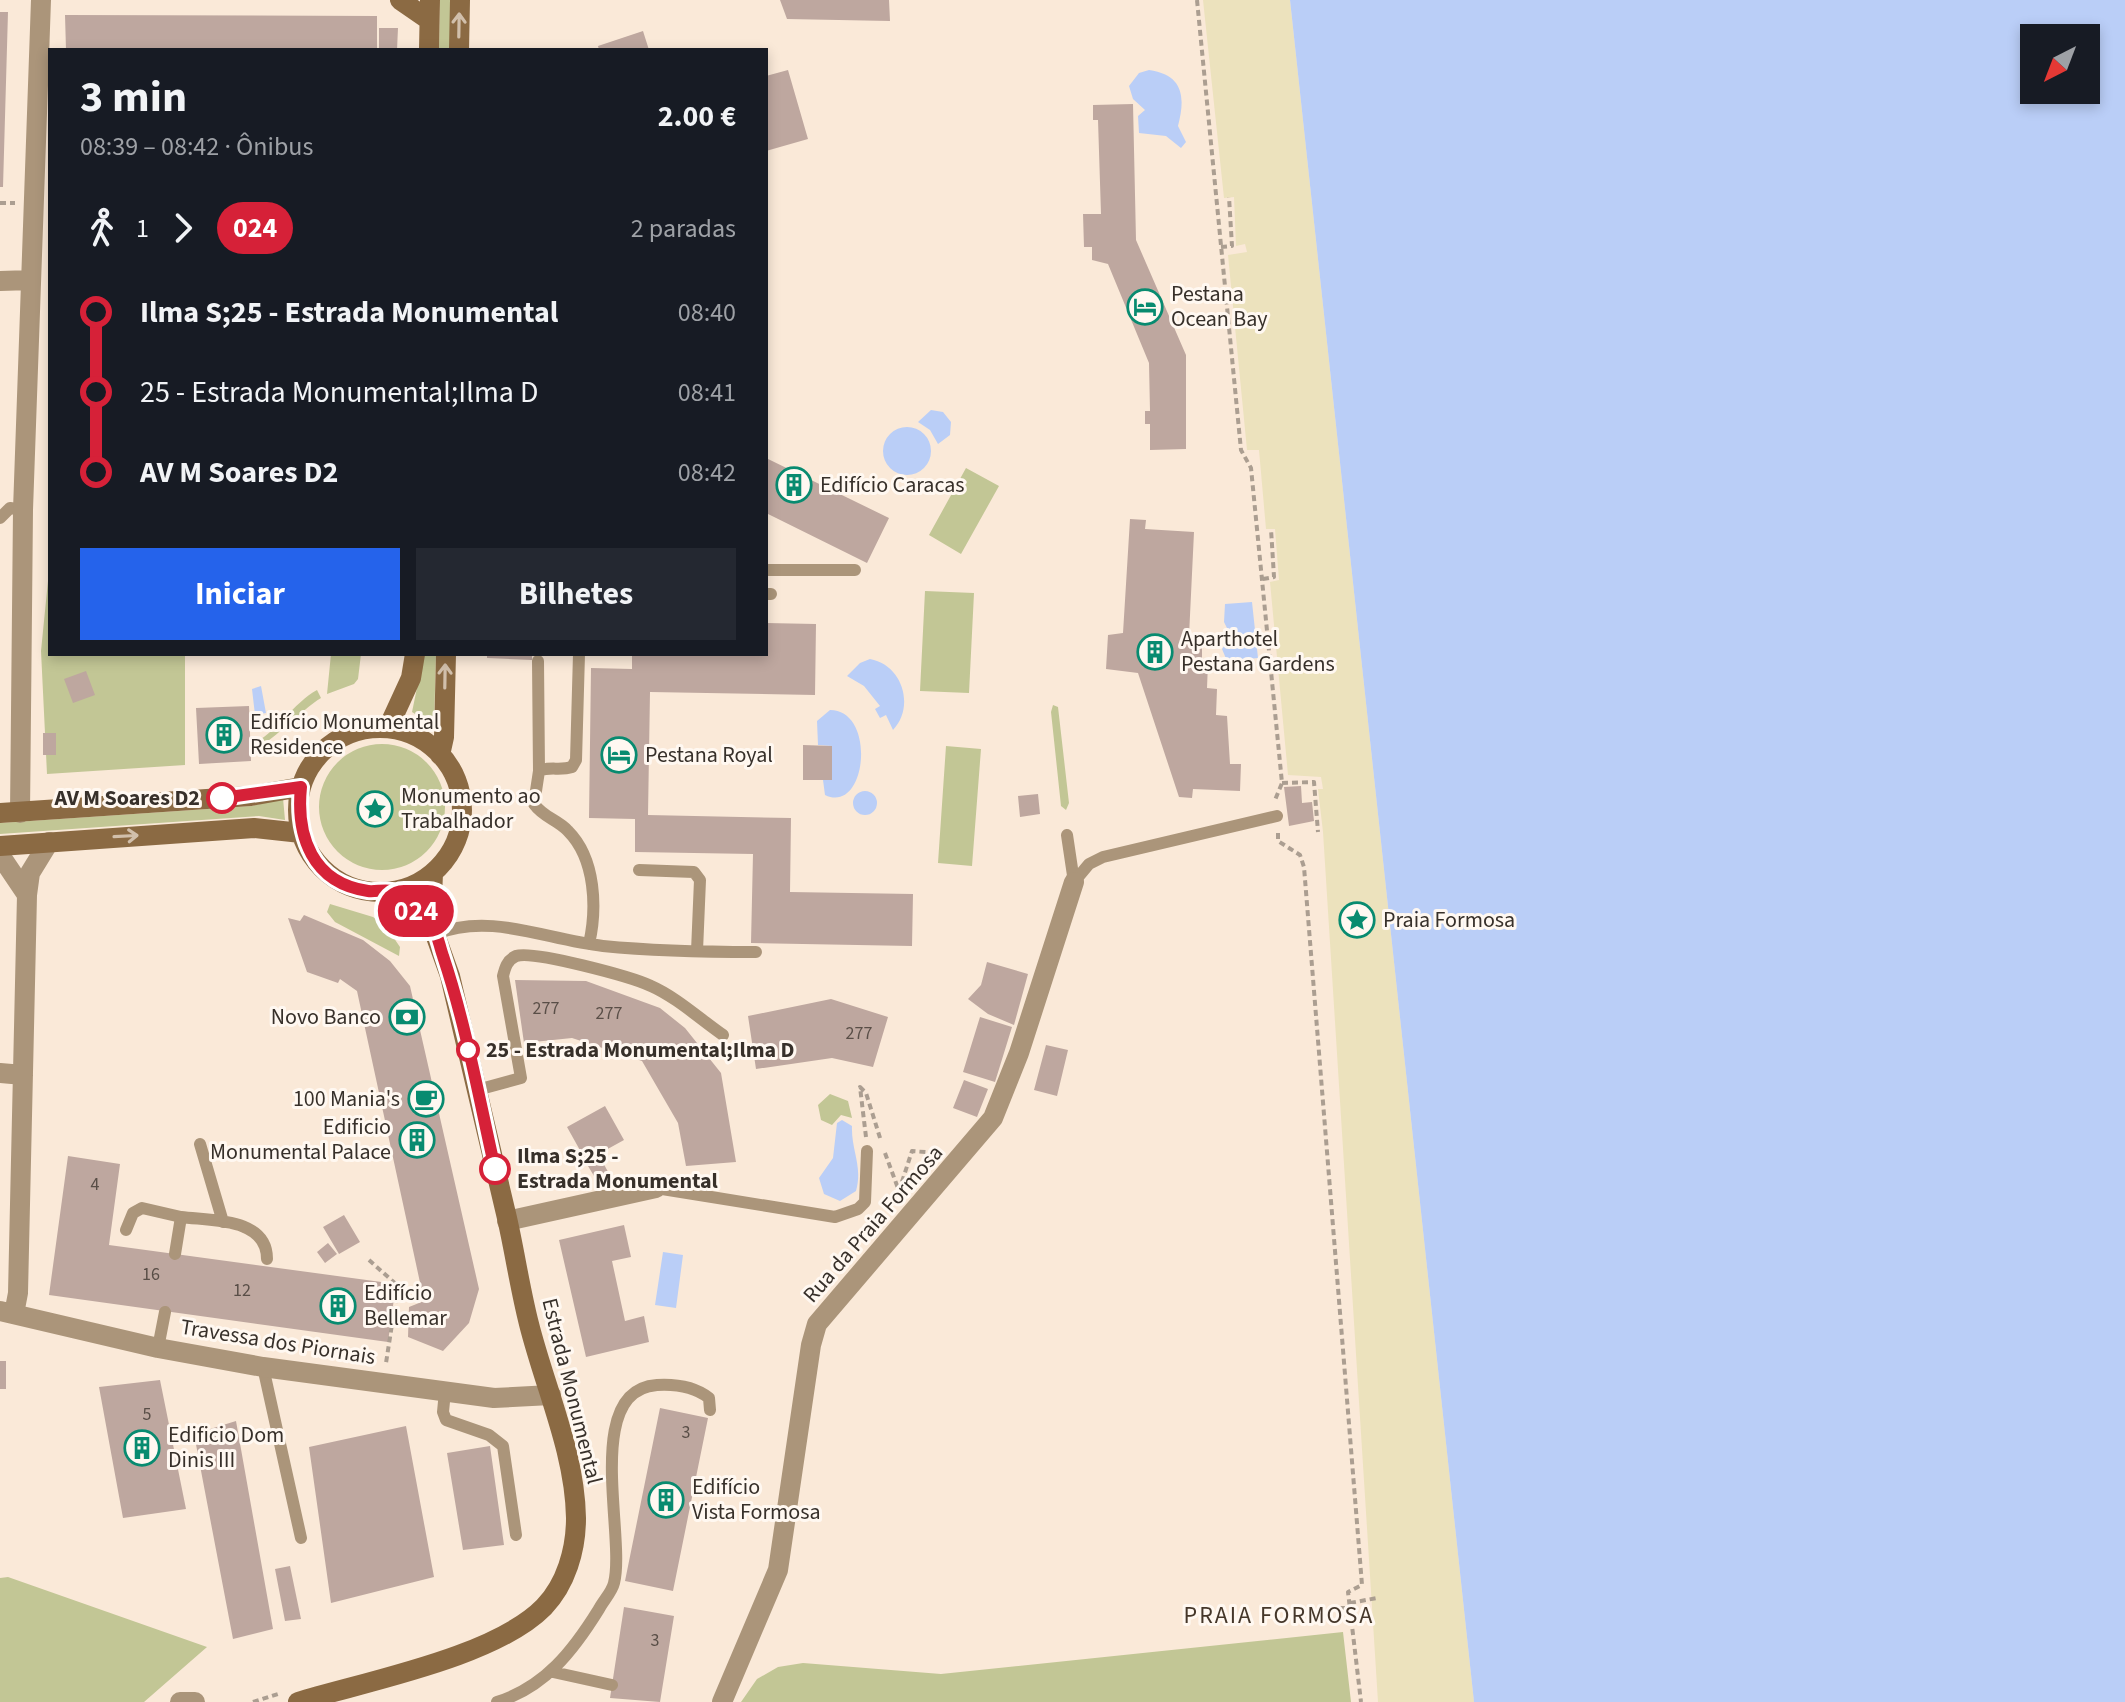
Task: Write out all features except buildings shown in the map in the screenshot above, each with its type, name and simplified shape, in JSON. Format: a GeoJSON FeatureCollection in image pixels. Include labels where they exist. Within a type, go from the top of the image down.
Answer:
{"type":"FeatureCollection","features":[{"type":"Feature","properties":{"kind":"main road"},"geometry":{"type":"LineString","coordinates":[[400,0],[430,10],[429,48]]}},
{"type":"Feature","properties":{"kind":"main road"},"geometry":{"type":"LineString","coordinates":[[459,48],[460,0]]}},
{"type":"Feature","properties":{"kind":"main road"},"geometry":{"type":"LineString","coordinates":[[388,728],[411,678],[415,656]]}},
{"type":"Feature","properties":{"kind":"main road"},"geometry":{"type":"LineString","coordinates":[[440,755],[444,737],[446,656]]}},
{"type":"Feature","properties":{"kind":"main road"},"geometry":{"type":"LineString","coordinates":[[370,728],[388,728],[425,742],[440,755],[456,783],[462,816],[457,837],[447,857],[433,873],[413,885],[392,891],[368,891],[345,885],[326,872],[310,854],[298,816],[301,787],[311,765],[336,740],[370,728]]}},
{"type":"Feature","properties":{"kind":"main road"},"geometry":{"type":"LineString","coordinates":[[10,813],[251,796],[301,787]]}},
{"type":"Feature","properties":{"kind":"main road"},"geometry":{"type":"LineString","coordinates":[[0,846],[254,828],[301,833]]}},
{"type":"Feature","properties":{"kind":"main road","name":"Estrada Monumental"},"geometry":{"type":"LineString","coordinates":[[290,1697],[489,1644],[520,1628],[546,1604],[568,1566],[575,1529],[569,1468],[529,1325],[477,1090],[434,929],[433,873]]}},
{"type":"Feature","properties":{"kind":"main road"},"geometry":{"type":"LineString","coordinates":[[392,891],[434,929]]}},
{"type":"Feature","properties":{"kind":"street"},"geometry":{"type":"LineString","coordinates":[[10,813],[17,781],[41,0]]}},
{"type":"Feature","properties":{"kind":"street"},"geometry":{"type":"LineString","coordinates":[[0,281],[31,280]]}},
{"type":"Feature","properties":{"kind":"street"},"geometry":{"type":"LineString","coordinates":[[0,583],[22,585]]}},
{"type":"Feature","properties":{"kind":"street"},"geometry":{"type":"LineString","coordinates":[[7,1313],[18,1293],[27,895],[30,873],[49,842]]}},
{"type":"Feature","properties":{"kind":"street"},"geometry":{"type":"LineString","coordinates":[[0,855],[27,895]]}},
{"type":"Feature","properties":{"kind":"street","name":"Rua da Praia Formosa"},"geometry":{"type":"LineString","coordinates":[[722,1702],[778,1570],[811,1345],[817,1324],[993,1118],[1019,1053],[1074,882]]}},
{"type":"Feature","properties":{"kind":"street"},"geometry":{"type":"LineString","coordinates":[[0,1073],[23,1075]]}},
{"type":"Feature","properties":{"kind":"street"},"geometry":{"type":"LineString","coordinates":[[507,1221],[656,1188]]}},
{"type":"Feature","properties":{"kind":"street","name":"Travessa dos Piornais"},"geometry":{"type":"LineString","coordinates":[[7,1313],[158,1348],[263,1367],[494,1398],[551,1395]]}},
{"type":"Feature","properties":{"kind":"street"},"geometry":{"type":"LineString","coordinates":[[180,1702],[195,1702]]}},
{"type":"Feature","properties":{"kind":"lane"},"geometry":{"type":"LineString","coordinates":[[0,518],[10,508],[23,510]]}},
{"type":"Feature","properties":{"kind":"lane"},"geometry":{"type":"LineString","coordinates":[[768,570],[855,570]]}},
{"type":"Feature","properties":{"kind":"lane"},"geometry":{"type":"LineString","coordinates":[[539,771],[545,768],[564,770],[572,767],[576,760],[579,656]]}},
{"type":"Feature","properties":{"kind":"lane"},"geometry":{"type":"LineString","coordinates":[[538,661],[539,771],[534,804],[543,816],[558,822],[571,833],[592,878],[595,915],[589,944]]}},
{"type":"Feature","properties":{"kind":"lane"},"geometry":{"type":"LineString","coordinates":[[1074,882],[1089,864],[1103,857],[1277,816]]}},
{"type":"Feature","properties":{"kind":"lane"},"geometry":{"type":"LineString","coordinates":[[1067,835],[1074,882]]}},
{"type":"Feature","properties":{"kind":"lane"},"geometry":{"type":"LineString","coordinates":[[639,870],[694,872],[700,880],[697,951]]}},
{"type":"Feature","properties":{"kind":"lane"},"geometry":{"type":"LineString","coordinates":[[434,929],[483,924],[589,944],[756,952]]}},
{"type":"Feature","properties":{"kind":"lane"},"geometry":{"type":"LineString","coordinates":[[477,1090],[521,1078],[503,976],[510,960],[516,956],[535,956],[629,977],[654,987],[723,1035]]}},
{"type":"Feature","properties":{"kind":"lane"},"geometry":{"type":"LineString","coordinates":[[200,1144],[223,1222]]}},
{"type":"Feature","properties":{"kind":"lane"},"geometry":{"type":"LineString","coordinates":[[656,1188],[835,1217],[858,1209],[865,1202],[867,1151]]}},
{"type":"Feature","properties":{"kind":"lane"},"geometry":{"type":"LineString","coordinates":[[126,1230],[133,1213],[142,1208],[241,1225],[257,1233],[267,1252],[267,1259]]}},
{"type":"Feature","properties":{"kind":"lane"},"geometry":{"type":"LineString","coordinates":[[175,1254],[181,1217]]}},
{"type":"Feature","properties":{"kind":"lane"},"geometry":{"type":"LineString","coordinates":[[158,1348],[165,1312]]}},
{"type":"Feature","properties":{"kind":"lane"},"geometry":{"type":"LineString","coordinates":[[263,1367],[301,1538]]}},
{"type":"Feature","properties":{"kind":"lane"},"geometry":{"type":"LineString","coordinates":[[497,1702],[527,1689],[553,1672],[580,1640],[614,1584],[617,1525],[609,1476],[621,1406],[628,1396],[640,1389],[677,1385],[701,1391],[709,1398],[710,1410]]}},
{"type":"Feature","properties":{"kind":"lane"},"geometry":{"type":"LineString","coordinates":[[445,1391],[443,1412],[446,1420],[489,1435],[503,1446],[516,1535]]}},
{"type":"Feature","properties":{"kind":"lane"},"geometry":{"type":"LineString","coordinates":[[553,1672],[612,1685]]}},
{"type":"Feature","properties":{"kind":"path"},"geometry":{"type":"LineString","coordinates":[[1197,0],[1241,450],[1251,468],[1263,579],[1282,783],[1275,801],[1278,841],[1300,855],[1304,867],[1362,1585],[1348,1592],[1361,1702]]}},
{"type":"Feature","properties":{"kind":"path"},"geometry":{"type":"LineString","coordinates":[[1221,247],[1232,246],[1229,197]]}},
{"type":"Feature","properties":{"kind":"path"},"geometry":{"type":"LineString","coordinates":[[0,203],[17,203]]}},
{"type":"Feature","properties":{"kind":"path"},"geometry":{"type":"LineString","coordinates":[[1263,579],[1274,577],[1271,529]]}},
{"type":"Feature","properties":{"kind":"path"},"geometry":{"type":"LineString","coordinates":[[1282,783],[1314,782],[1318,832]]}},
{"type":"Feature","properties":{"kind":"path"},"geometry":{"type":"LineString","coordinates":[[867,1151],[860,1087],[866,1093],[899,1191],[912,1151],[945,1155]]}},
{"type":"Feature","properties":{"kind":"path"},"geometry":{"type":"LineString","coordinates":[[369,1260],[398,1286],[386,1365]]}},
{"type":"Feature","properties":{"kind":"path"},"geometry":{"type":"LineString","coordinates":[[1339,1608],[1377,1598]]}},
{"type":"Feature","properties":{"kind":"path"},"geometry":{"type":"LineString","coordinates":[[253,1702],[290,1697]]}},
{"type":"Feature","properties":{"kind":"green space"},"geometry":{"type":"Polygon","coordinates":[[[440,0],[451,0],[450,48],[439,48],[440,0]]]}},
{"type":"Feature","properties":{"kind":"green space"},"geometry":{"type":"Polygon","coordinates":[[[966,468],[999,486],[961,554],[929,535],[966,468]]]}},
{"type":"Feature","properties":{"kind":"green space"},"geometry":{"type":"Polygon","coordinates":[[[48,581],[48,656],[185,656],[185,765],[47,774],[41,651],[48,581]]]}},
{"type":"Feature","properties":{"kind":"green space"},"geometry":{"type":"Polygon","coordinates":[[[925,591],[974,593],[969,693],[920,691],[925,591]]]}},
{"type":"Feature","properties":{"kind":"green space"},"geometry":{"type":"Polygon","coordinates":[[[331,656],[361,656],[358,679],[354,684],[327,694],[331,656]]]}},
{"type":"Feature","properties":{"kind":"green space"},"geometry":{"type":"Polygon","coordinates":[[[424,656],[436,656],[434,726],[412,712],[424,656]]]}},
{"type":"Feature","properties":{"kind":"green space"},"geometry":{"type":"Polygon","coordinates":[[[317,690],[321,698],[266,743],[253,749],[253,742],[267,735],[300,702],[317,690]]]}},
{"type":"Feature","properties":{"kind":"green space"},"geometry":{"type":"Polygon","coordinates":[[[1053,705],[1058,707],[1069,803],[1066,810],[1061,806],[1051,712],[1053,705]]]}},
{"type":"Feature","properties":{"kind":"green space"},"geometry":{"type":"Polygon","coordinates":[[[382,744],[406,749],[426,763],[440,783],[445,807],[440,831],[426,851],[406,865],[382,870],[358,865],[338,851],[324,831],[319,807],[324,783],[338,763],[358,749],[382,744]]]}},
{"type":"Feature","properties":{"kind":"green space"},"geometry":{"type":"Polygon","coordinates":[[[946,746],[981,749],[972,866],[938,863],[946,746]]]}},
{"type":"Feature","properties":{"kind":"green space"},"geometry":{"type":"Polygon","coordinates":[[[283,798],[285,820],[259,816],[0,834],[0,823],[252,806],[283,798]]]}},
{"type":"Feature","properties":{"kind":"green space"},"geometry":{"type":"Polygon","coordinates":[[[330,904],[373,917],[385,925],[400,947],[399,956],[335,922],[327,912],[330,904]]]}},
{"type":"Feature","properties":{"kind":"green space"},"geometry":{"type":"Polygon","coordinates":[[[830,1094],[848,1101],[852,1118],[841,1115],[832,1125],[821,1120],[818,1105],[830,1094]]]}},
{"type":"Feature","properties":{"kind":"green space"},"geometry":{"type":"Polygon","coordinates":[[[8,1577],[207,1647],[144,1702],[0,1702],[0,1578],[8,1577]]]}},
{"type":"Feature","properties":{"kind":"green space"},"geometry":{"type":"Polygon","coordinates":[[[1343,1632],[1351,1702],[741,1702],[757,1679],[778,1667],[803,1663],[941,1674],[1343,1632]]]}},
{"type":"Feature","properties":{"kind":"sand","name":"Praia Formosa"},"geometry":{"type":"Polygon","coordinates":[[[1203,0],[1290,0],[1474,1702],[1378,1702],[1318,789],[1323,789],[1321,777],[1288,775],[1270,582],[1279,580],[1275,529],[1266,529],[1259,450],[1247,450],[1228,255],[1247,252],[1245,244],[1236,246],[1234,197],[1224,198],[1203,0]]]}},
{"type":"Feature","properties":{"kind":"water"},"geometry":{"type":"Polygon","coordinates":[[[1290,0],[2125,0],[2125,1702],[1474,1702],[1290,0]]]}},
{"type":"Feature","properties":{"kind":"water"},"geometry":{"type":"Polygon","coordinates":[[[1149,70],[1170,77],[1180,90],[1178,126],[1186,142],[1181,148],[1166,136],[1139,133],[1138,116],[1145,110],[1133,99],[1129,86],[1139,73],[1149,70]]]}},
{"type":"Feature","properties":{"kind":"water"},"geometry":{"type":"Polygon","coordinates":[[[931,410],[943,412],[951,422],[950,435],[938,444],[930,430],[918,422],[931,410]]]}},
{"type":"Feature","properties":{"kind":"water"},"geometry":{"type":"Polygon","coordinates":[[[907,427],[924,434],[931,451],[924,468],[907,475],[890,468],[883,451],[890,434],[907,427]]]}},
{"type":"Feature","properties":{"kind":"water"},"geometry":{"type":"Polygon","coordinates":[[[1252,602],[1258,658],[1227,661],[1222,649],[1231,636],[1224,622],[1225,604],[1252,602]]]}},
{"type":"Feature","properties":{"kind":"water"},"geometry":{"type":"Polygon","coordinates":[[[870,659],[891,669],[902,688],[903,710],[893,730],[886,715],[880,718],[875,709],[880,706],[864,686],[847,676],[860,663],[870,659]]]}},
{"type":"Feature","properties":{"kind":"water"},"geometry":{"type":"Polygon","coordinates":[[[261,686],[266,713],[255,715],[252,689],[261,686]]]}},
{"type":"Feature","properties":{"kind":"water"},"geometry":{"type":"Polygon","coordinates":[[[830,710],[845,714],[855,726],[860,742],[861,760],[857,777],[850,790],[839,797],[825,795],[823,780],[832,780],[832,746],[818,745],[817,721],[830,710]]]}},
{"type":"Feature","properties":{"kind":"water"},"geometry":{"type":"Polygon","coordinates":[[[865,791],[873,795],[877,803],[873,811],[865,815],[857,811],[853,803],[857,795],[865,791]]]}},
{"type":"Feature","properties":{"kind":"water"},"geometry":{"type":"Polygon","coordinates":[[[842,1120],[852,1126],[858,1182],[856,1191],[840,1201],[824,1194],[819,1178],[833,1158],[837,1123],[842,1120]]]}},
{"type":"Feature","properties":{"kind":"water"},"geometry":{"type":"Polygon","coordinates":[[[663,1252],[683,1255],[676,1308],[655,1305],[663,1252]]]}},
{"type":"Feature","properties":{"kind":"bus line","name":"024"},"geometry":{"type":"LineString","coordinates":[[222,798],[301,787],[298,816],[301,833],[310,854],[326,872],[345,885],[368,891],[392,891],[431,923],[450,976],[495,1169]]}},
{"type":"Feature","properties":{"kind":"place","name":"Pestana Ocean Bay"},"geometry":{"type":"Point","coordinates":[1145,307]}},
{"type":"Feature","properties":{"kind":"place","name":"Edifício Caracas"},"geometry":{"type":"Point","coordinates":[794,485]}},
{"type":"Feature","properties":{"kind":"place","name":"Aparthotel Pestana Gardens"},"geometry":{"type":"Point","coordinates":[1155,652]}},
{"type":"Feature","properties":{"kind":"place","name":"Edifício Monumental Residence"},"geometry":{"type":"Point","coordinates":[224,735]}},
{"type":"Feature","properties":{"kind":"place","name":"Pestana Royal"},"geometry":{"type":"Point","coordinates":[619,755]}},
{"type":"Feature","properties":{"kind":"place","name":"AV M Soares D2"},"geometry":{"type":"Point","coordinates":[222,798]}},
{"type":"Feature","properties":{"kind":"place","name":"Monumento ao Trabalhador"},"geometry":{"type":"Point","coordinates":[375,809]}},
{"type":"Feature","properties":{"kind":"place","name":"Praia Formosa"},"geometry":{"type":"Point","coordinates":[1357,920]}},
{"type":"Feature","properties":{"kind":"place","name":"Novo Banco"},"geometry":{"type":"Point","coordinates":[407,1017]}},
{"type":"Feature","properties":{"kind":"place","name":"25 - Estrada Monumental;Ilma D"},"geometry":{"type":"Point","coordinates":[468,1050]}},
{"type":"Feature","properties":{"kind":"place","name":"100 Mania's"},"geometry":{"type":"Point","coordinates":[426,1099]}},
{"type":"Feature","properties":{"kind":"place","name":"Edificio Monumental Palace"},"geometry":{"type":"Point","coordinates":[417,1140]}},
{"type":"Feature","properties":{"kind":"place","name":"Ilma S;25 - Estrada Monumental"},"geometry":{"type":"Point","coordinates":[495,1169]}},
{"type":"Feature","properties":{"kind":"place","name":"Edifício Bellemar"},"geometry":{"type":"Point","coordinates":[338,1306]}},
{"type":"Feature","properties":{"kind":"place","name":"Edificio Dom Dinis III"},"geometry":{"type":"Point","coordinates":[142,1448]}},
{"type":"Feature","properties":{"kind":"place","name":"Edifício Vista Formosa"},"geometry":{"type":"Point","coordinates":[666,1500]}},
{"type":"Feature","properties":{"kind":"district","name":"PRAIA FORMOSA"},"geometry":{"type":"Point","coordinates":[1279,1615]}}]}
